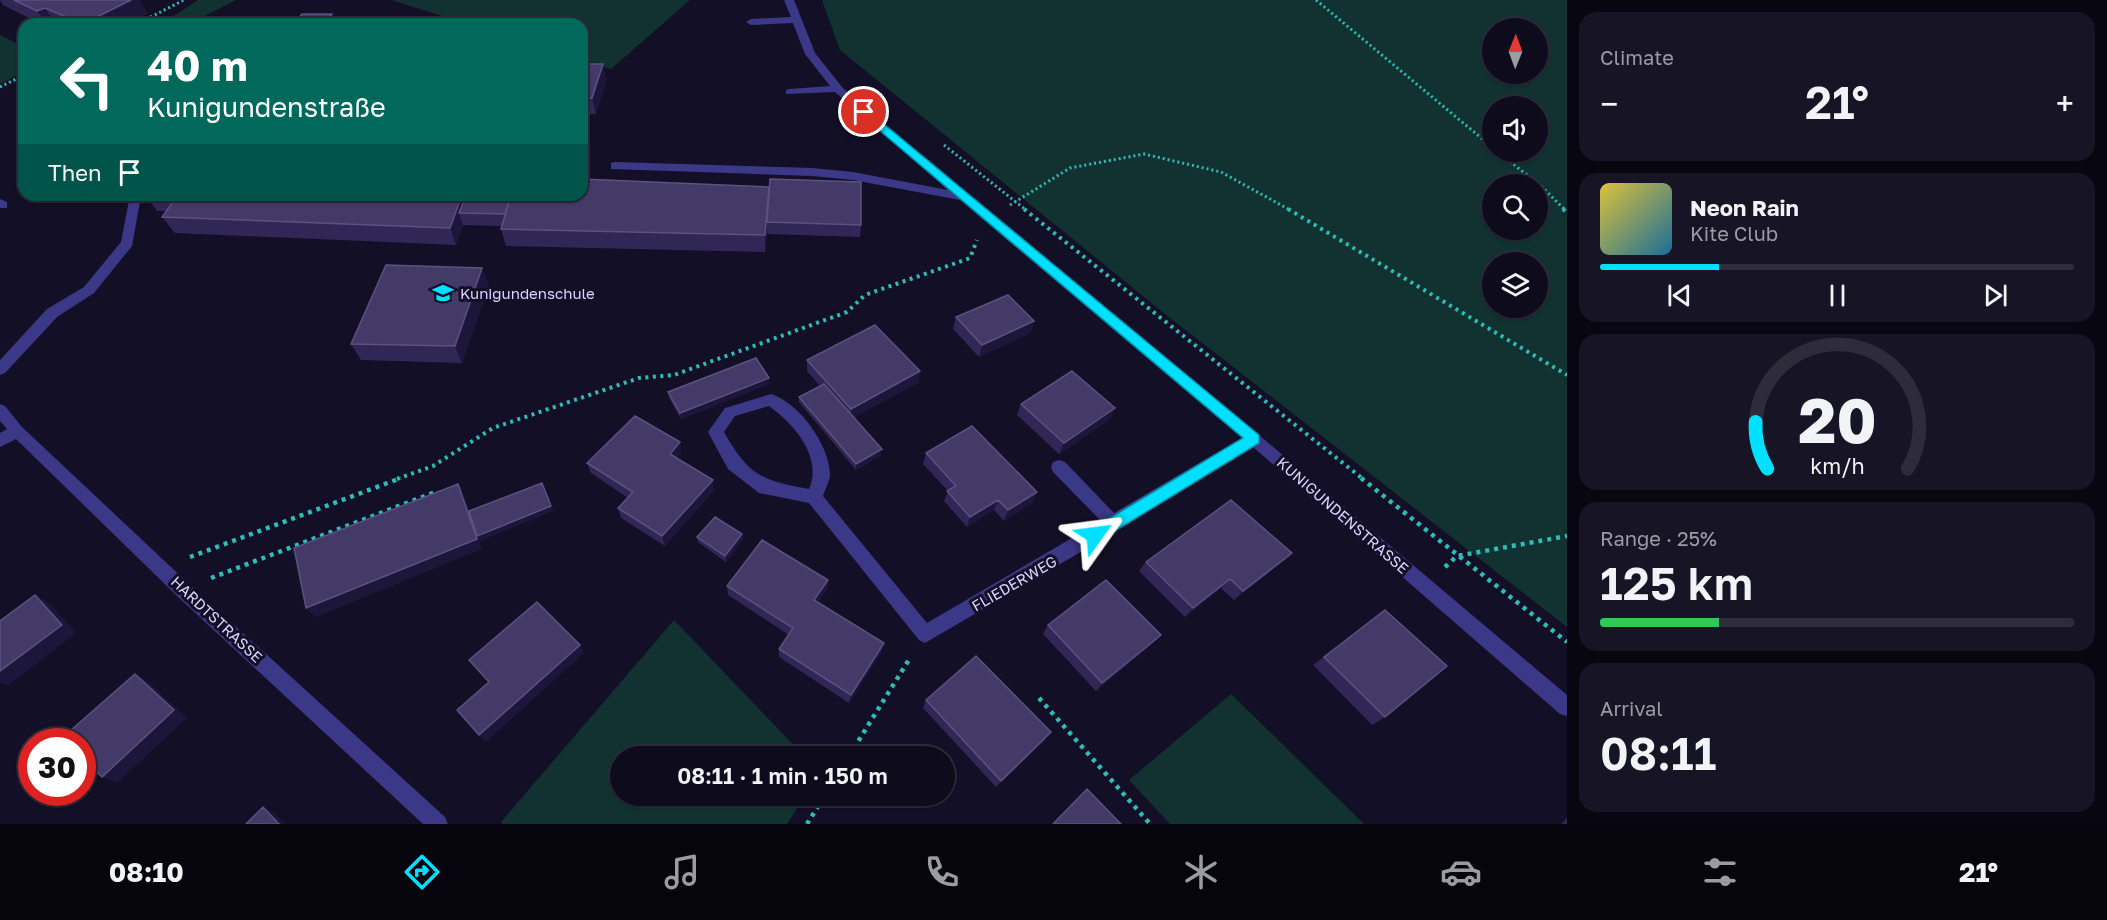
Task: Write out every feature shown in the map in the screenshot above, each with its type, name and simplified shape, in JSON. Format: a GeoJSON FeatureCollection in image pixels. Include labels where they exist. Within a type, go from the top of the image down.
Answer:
{"type":"FeatureCollection","features":[{"type":"Feature","properties":{"kind":"street","name":"KUNIGUNDENSTRASSE"},"geometry":{"type":"LineString","coordinates":[[789,0],[810,54],[838,89],[986,216],[1254,439],[1567,707]]}},
{"type":"Feature","properties":{"kind":"street"},"geometry":{"type":"LineString","coordinates":[[751,22],[797,20]]}},
{"type":"Feature","properties":{"kind":"street"},"geometry":{"type":"LineString","coordinates":[[790,92],[838,89]]}},
{"type":"Feature","properties":{"kind":"street"},"geometry":{"type":"LineString","coordinates":[[615,166],[812,172],[853,176],[965,198]]}},
{"type":"Feature","properties":{"kind":"street"},"geometry":{"type":"LineString","coordinates":[[0,369],[52,313],[89,290],[127,243],[134,201]]}},
{"type":"Feature","properties":{"kind":"street"},"geometry":{"type":"LineString","coordinates":[[814,496],[822,476],[812,445],[788,411],[771,400],[730,412],[716,432],[734,464],[765,488],[814,496],[925,634]]}},
{"type":"Feature","properties":{"kind":"street","name":"HARDTSTRASSE"},"geometry":{"type":"LineString","coordinates":[[0,410],[17,431],[162,567],[182,589],[438,824]]}},
{"type":"Feature","properties":{"kind":"street"},"geometry":{"type":"LineString","coordinates":[[0,441],[17,431]]}},
{"type":"Feature","properties":{"kind":"street","name":"FLIEDERWEG"},"geometry":{"type":"LineString","coordinates":[[925,634],[1254,439]]}},
{"type":"Feature","properties":{"kind":"street"},"geometry":{"type":"LineString","coordinates":[[1059,466],[1114,524]]}},
{"type":"Feature","properties":{"kind":"path"},"geometry":{"type":"LineString","coordinates":[[149,18],[184,0]]}},
{"type":"Feature","properties":{"kind":"path"},"geometry":{"type":"LineString","coordinates":[[1316,0],[1482,139]]}},
{"type":"Feature","properties":{"kind":"path"},"geometry":{"type":"LineString","coordinates":[[0,87],[18,78]]}},
{"type":"Feature","properties":{"kind":"path"},"geometry":{"type":"LineString","coordinates":[[941,142],[1567,642]]}},
{"type":"Feature","properties":{"kind":"path"},"geometry":{"type":"LineString","coordinates":[[1015,202],[1070,168],[1143,154],[1221,172],[1322,228],[1518,348],[1567,375]]}},
{"type":"Feature","properties":{"kind":"path"},"geometry":{"type":"LineString","coordinates":[[1511,162],[1542,187],[1567,213]]}},
{"type":"Feature","properties":{"kind":"path"},"geometry":{"type":"LineString","coordinates":[[162,567],[433,466],[505,424],[639,378],[674,375],[847,312],[865,295],[970,258],[986,216]]}},
{"type":"Feature","properties":{"kind":"path"},"geometry":{"type":"LineString","coordinates":[[182,589],[438,491]]}},
{"type":"Feature","properties":{"kind":"path"},"geometry":{"type":"LineString","coordinates":[[1425,586],[1457,556],[1567,536]]}},
{"type":"Feature","properties":{"kind":"path"},"geometry":{"type":"LineString","coordinates":[[855,746],[925,634]]}},
{"type":"Feature","properties":{"kind":"path"},"geometry":{"type":"LineString","coordinates":[[1039,698],[1149,824]]}},
{"type":"Feature","properties":{"kind":"path"},"geometry":{"type":"LineString","coordinates":[[807,824],[818,806]]}},
{"type":"Feature","properties":{"kind":"green space"},"geometry":{"type":"Polygon","coordinates":[[[198,0],[236,0],[201,18],[168,18],[198,0]]]}},
{"type":"Feature","properties":{"kind":"green space"},"geometry":{"type":"Polygon","coordinates":[[[391,0],[690,0],[611,69],[588,62],[588,18],[449,18],[391,0]]]}},
{"type":"Feature","properties":{"kind":"green space"},"geometry":{"type":"Polygon","coordinates":[[[822,0],[1567,0],[1567,627],[1165,314],[840,50],[822,0]]]}},
{"type":"Feature","properties":{"kind":"green space"},"geometry":{"type":"Polygon","coordinates":[[[0,35],[18,44],[18,75],[0,84],[0,35]]]}},
{"type":"Feature","properties":{"kind":"green space"},"geometry":{"type":"Polygon","coordinates":[[[674,620],[794,746],[610,746],[610,806],[799,806],[787,824],[503,824],[501,822],[674,620]]]}},
{"type":"Feature","properties":{"kind":"green space"},"geometry":{"type":"Polygon","coordinates":[[[1231,694],[1364,824],[1170,824],[1129,780],[1231,694]]]}},
{"type":"Feature","properties":{"kind":"building"},"geometry":{"type":"Polygon","coordinates":[[[14,0],[131,0],[95,18],[69,18],[45,8],[37,11],[14,0]]]}},
{"type":"Feature","properties":{"kind":"building"},"geometry":{"type":"Polygon","coordinates":[[[302,14],[332,14],[329,18],[299,18],[302,14]]]}},
{"type":"Feature","properties":{"kind":"building"},"geometry":{"type":"Polygon","coordinates":[[[588,64],[603,64],[592,98],[588,98],[588,64]]]}},
{"type":"Feature","properties":{"kind":"building"},"geometry":{"type":"Polygon","coordinates":[[[588,179],[769,187],[765,235],[501,229],[509,201],[588,201],[588,179]]]}},
{"type":"Feature","properties":{"kind":"building"},"geometry":{"type":"Polygon","coordinates":[[[770,179],[861,182],[861,225],[767,222],[770,179]]]}},
{"type":"Feature","properties":{"kind":"building"},"geometry":{"type":"Polygon","coordinates":[[[174,201],[460,201],[450,228],[162,217],[174,201]]]}},
{"type":"Feature","properties":{"kind":"building"},"geometry":{"type":"Polygon","coordinates":[[[464,201],[509,201],[505,214],[459,213],[464,201]]]}},
{"type":"Feature","properties":{"kind":"building"},"geometry":{"type":"Polygon","coordinates":[[[386,265],[482,268],[455,346],[351,344],[386,265]]]}},
{"type":"Feature","properties":{"kind":"building"},"geometry":{"type":"Polygon","coordinates":[[[1008,295],[1034,321],[982,345],[956,317],[1008,295]]]}},
{"type":"Feature","properties":{"kind":"building"},"geometry":{"type":"Polygon","coordinates":[[[875,325],[920,371],[851,409],[807,360],[875,325]]]}},
{"type":"Feature","properties":{"kind":"building"},"geometry":{"type":"Polygon","coordinates":[[[756,358],[769,378],[680,413],[668,392],[756,358]]]}},
{"type":"Feature","properties":{"kind":"building"},"geometry":{"type":"Polygon","coordinates":[[[1072,371],[1115,408],[1064,443],[1021,404],[1072,371]]]}},
{"type":"Feature","properties":{"kind":"building"},"geometry":{"type":"Polygon","coordinates":[[[824,384],[882,449],[856,464],[799,397],[824,384]]]}},
{"type":"Feature","properties":{"kind":"building"},"geometry":{"type":"Polygon","coordinates":[[[635,416],[680,442],[670,454],[713,480],[662,536],[618,508],[633,492],[587,463],[635,416]]]}},
{"type":"Feature","properties":{"kind":"building"},"geometry":{"type":"Polygon","coordinates":[[[972,426],[1037,492],[1008,510],[998,500],[970,517],[947,491],[956,486],[926,453],[972,426]]]}},
{"type":"Feature","properties":{"kind":"building"},"geometry":{"type":"Polygon","coordinates":[[[542,483],[551,506],[477,536],[469,511],[542,483]]]}},
{"type":"Feature","properties":{"kind":"building"},"geometry":{"type":"Polygon","coordinates":[[[458,484],[477,539],[306,608],[294,548],[458,484]]]}},
{"type":"Feature","properties":{"kind":"building"},"geometry":{"type":"Polygon","coordinates":[[[1231,500],[1292,553],[1243,591],[1230,579],[1193,608],[1146,562],[1231,500]]]}},
{"type":"Feature","properties":{"kind":"building"},"geometry":{"type":"Polygon","coordinates":[[[715,517],[742,534],[725,556],[697,537],[715,517]]]}},
{"type":"Feature","properties":{"kind":"building"},"geometry":{"type":"Polygon","coordinates":[[[762,540],[828,580],[814,600],[884,643],[851,695],[779,649],[793,628],[727,586],[762,540]]]}},
{"type":"Feature","properties":{"kind":"building"},"geometry":{"type":"Polygon","coordinates":[[[1106,580],[1161,635],[1102,683],[1048,625],[1106,580]]]}},
{"type":"Feature","properties":{"kind":"building"},"geometry":{"type":"Polygon","coordinates":[[[35,595],[62,625],[0,671],[0,621],[35,595]]]}},
{"type":"Feature","properties":{"kind":"building"},"geometry":{"type":"Polygon","coordinates":[[[537,602],[580,645],[479,735],[457,710],[489,682],[469,660],[537,602]]]}},
{"type":"Feature","properties":{"kind":"building"},"geometry":{"type":"Polygon","coordinates":[[[1385,610],[1447,666],[1385,717],[1324,657],[1385,610]]]}},
{"type":"Feature","properties":{"kind":"building"},"geometry":{"type":"Polygon","coordinates":[[[976,656],[1051,732],[1001,781],[926,700],[976,656]]]}},
{"type":"Feature","properties":{"kind":"building"},"geometry":{"type":"Polygon","coordinates":[[[135,674],[174,710],[102,777],[96,771],[96,728],[73,728],[135,674]]]}},
{"type":"Feature","properties":{"kind":"building"},"geometry":{"type":"Polygon","coordinates":[[[1087,789],[1121,824],[1053,824],[1087,789]]]}},
{"type":"Feature","properties":{"kind":"building"},"geometry":{"type":"Polygon","coordinates":[[[263,807],[279,824],[246,824],[263,807]]]}},
{"type":"Feature","properties":{"kind":"place","name":"Kunigundenschule"},"geometry":{"type":"Point","coordinates":[443,293]}},
{"type":"Feature","properties":{"kind":"route"},"geometry":{"type":"LineString","coordinates":[[864,112],[1254,439],[1095,535]]}}]}
